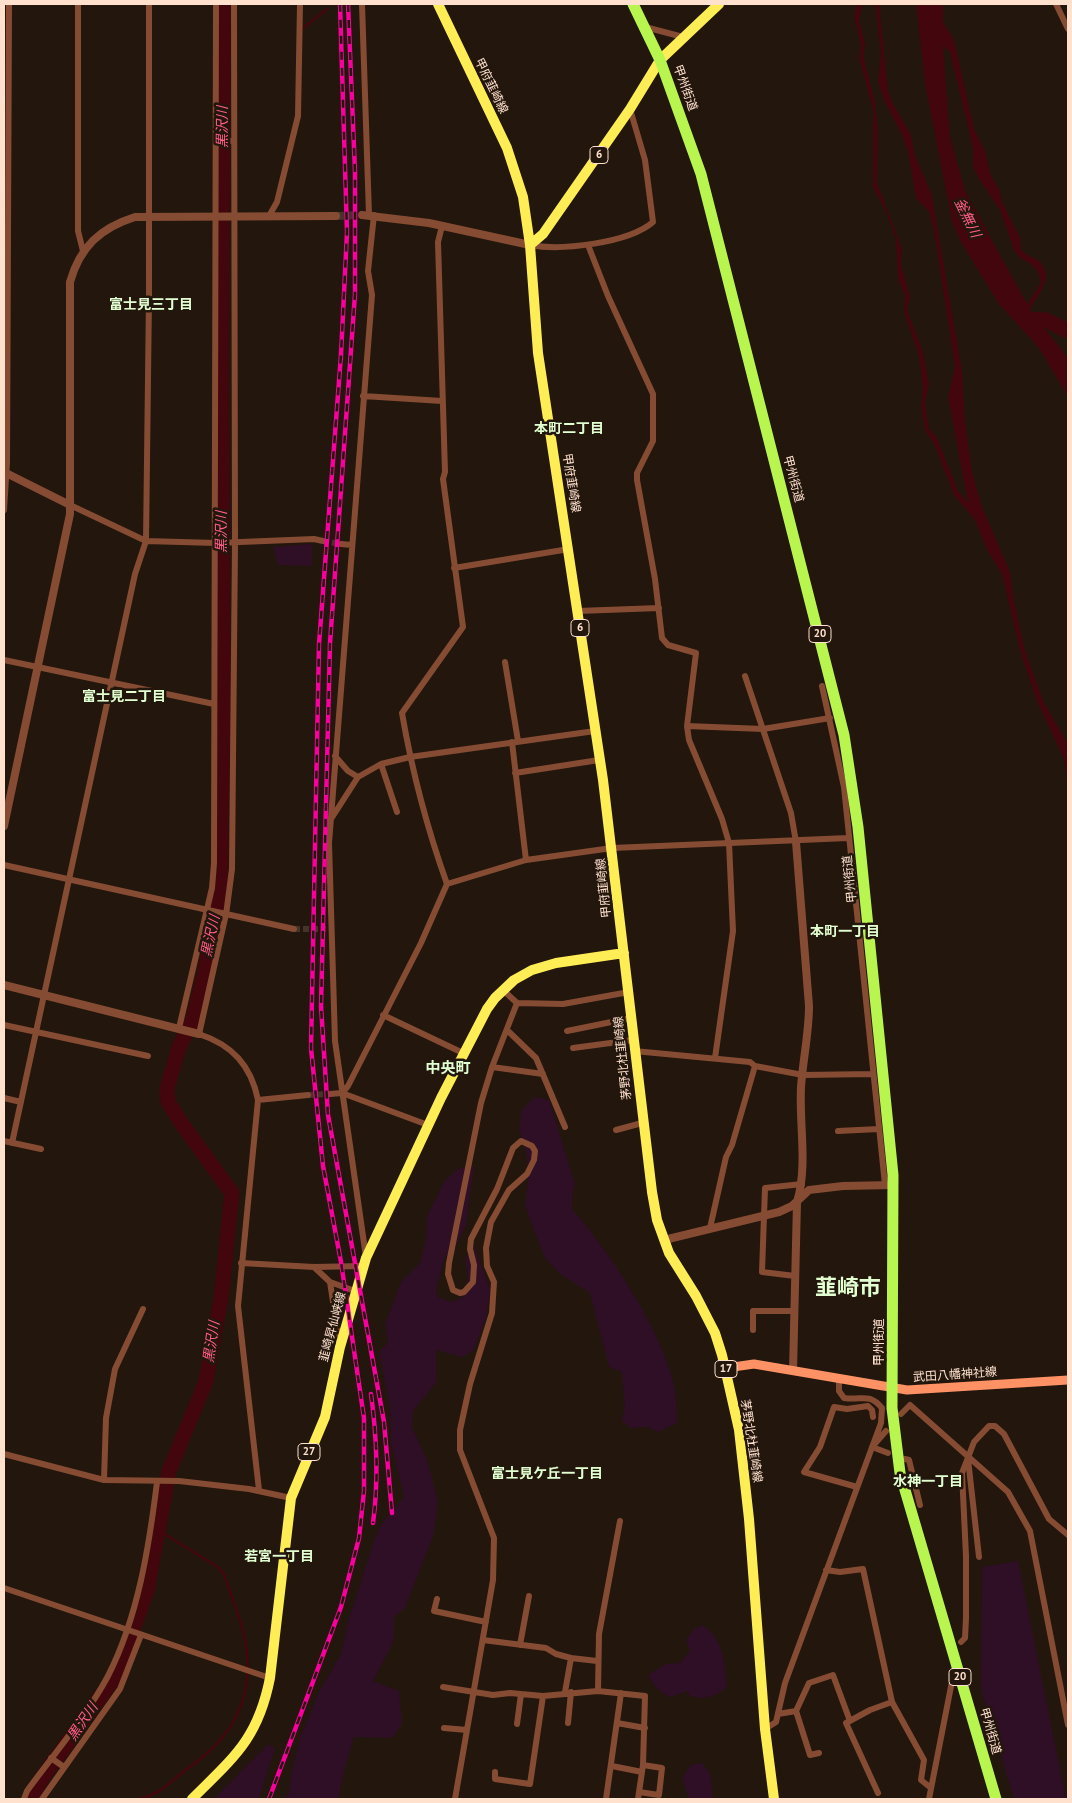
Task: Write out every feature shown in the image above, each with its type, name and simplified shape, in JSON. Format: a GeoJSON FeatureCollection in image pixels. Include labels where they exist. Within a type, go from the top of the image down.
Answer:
{"type":"FeatureCollection","features":[{"type":"Feature","properties":{"kind":"highway","name":"甲州街道"},"geometry":{"type":"LineString","coordinates":[[634,4],[643,27],[660,60],[701,174],[844,734],[858,827],[889,1185],[894,1388],[892,1408],[900,1473],[996,1799]]}},
{"type":"Feature","properties":{"kind":"main road","name":"甲府韮崎線"},"geometry":{"type":"LineString","coordinates":[[438,4],[516,171],[524,197],[530,245],[538,354],[600,760],[624,953]]}},
{"type":"Feature","properties":{"kind":"main road"},"geometry":{"type":"LineString","coordinates":[[660,60],[719,4]]}},
{"type":"Feature","properties":{"kind":"main road","name":"6"},"geometry":{"type":"LineString","coordinates":[[530,245],[543,234],[630,109],[660,60]]}},
{"type":"Feature","properties":{"kind":"main road","name":"韮崎昇仙峡線"},"geometry":{"type":"LineString","coordinates":[[192,1799],[232,1760],[251,1733],[265,1703],[270,1678],[291,1498],[325,1417],[340,1347],[365,1262],[463,1053],[488,1009],[503,990],[532,970],[556,963],[624,953]]}},
{"type":"Feature","properties":{"kind":"main road","name":"茅野北杜韮崎線"},"geometry":{"type":"LineString","coordinates":[[624,953],[642,1122],[655,1210],[664,1240],[674,1262],[696,1296],[714,1333],[726,1368],[739,1430],[746,1479],[765,1729],[774,1799]]}},
{"type":"Feature","properties":{"kind":"main road","name":"武田八幡神社線"},"geometry":{"type":"LineString","coordinates":[[726,1368],[754,1364],[907,1390],[1068,1380]]}},
{"type":"Feature","properties":{"kind":"street"},"geometry":{"type":"LineString","coordinates":[[4,510],[9,4]]}},
{"type":"Feature","properties":{"kind":"street"},"geometry":{"type":"LineString","coordinates":[[78,4],[78,231],[83,251]]}},
{"type":"Feature","properties":{"kind":"street"},"geometry":{"type":"LineString","coordinates":[[12,1143],[46,995],[135,574],[146,541],[149,4]]}},
{"type":"Feature","properties":{"kind":"street"},"geometry":{"type":"LineString","coordinates":[[179,1028],[212,888],[214,863],[216,4]]}},
{"type":"Feature","properties":{"kind":"street"},"geometry":{"type":"LineString","coordinates":[[199,1034],[226,914],[232,869],[235,543],[234,4]]}},
{"type":"Feature","properties":{"kind":"street"},"geometry":{"type":"LineString","coordinates":[[269,216],[277,202],[298,116],[300,4]]}},
{"type":"Feature","properties":{"kind":"street"},"geometry":{"type":"LineString","coordinates":[[242,1263],[314,1267],[365,1262],[335,1041],[329,929],[330,820],[372,295],[368,271],[362,4]]}},
{"type":"Feature","properties":{"kind":"street"},"geometry":{"type":"LineString","coordinates":[[1056,4],[1068,29]]}},
{"type":"Feature","properties":{"kind":"street"},"geometry":{"type":"LineString","coordinates":[[643,27],[683,37]]}},
{"type":"Feature","properties":{"kind":"street"},"geometry":{"type":"LineString","coordinates":[[368,215],[442,226],[541,247],[588,245],[643,231],[653,222],[646,160],[630,109]]}},
{"type":"Feature","properties":{"kind":"street"},"geometry":{"type":"LineString","coordinates":[[216,141],[234,141]]}},
{"type":"Feature","properties":{"kind":"street"},"geometry":{"type":"LineString","coordinates":[[4,826],[70,514],[70,282],[83,251],[106,229],[135,217],[336,216]]}},
{"type":"Feature","properties":{"kind":"street"},"geometry":{"type":"LineString","coordinates":[[342,1092],[348,1086],[421,943],[448,884],[430,837],[410,757],[402,713],[463,627],[443,479],[445,472],[438,242],[442,226]]}},
{"type":"Feature","properties":{"kind":"street"},"geometry":{"type":"LineString","coordinates":[[588,245],[608,296],[653,394],[653,441],[638,473],[637,480],[659,608],[662,638],[668,645],[696,653],[687,726],[689,740],[722,820],[729,843],[733,932],[714,1058]]}},
{"type":"Feature","properties":{"kind":"street"},"geometry":{"type":"LineString","coordinates":[[363,396],[442,401]]}},
{"type":"Feature","properties":{"kind":"street"},"geometry":{"type":"LineString","coordinates":[[5,472],[146,541],[216,543],[314,539],[323,541]]}},
{"type":"Feature","properties":{"kind":"street"},"geometry":{"type":"LineString","coordinates":[[341,544],[352,545]]}},
{"type":"Feature","properties":{"kind":"street"},"geometry":{"type":"LineString","coordinates":[[454,568],[569,550]]}},
{"type":"Feature","properties":{"kind":"street"},"geometry":{"type":"LineString","coordinates":[[578,611],[659,608]]}},
{"type":"Feature","properties":{"kind":"street"},"geometry":{"type":"LineString","coordinates":[[4,660],[214,704]]}},
{"type":"Feature","properties":{"kind":"street"},"geometry":{"type":"LineString","coordinates":[[505,662],[515,742],[516,773],[526,860]]}},
{"type":"Feature","properties":{"kind":"street"},"geometry":{"type":"LineString","coordinates":[[746,676],[791,813],[796,842],[810,1006],[803,1076],[802,1184],[797,1202],[793,1371]]}},
{"type":"Feature","properties":{"kind":"street"},"geometry":{"type":"LineString","coordinates":[[664,1240],[765,1217],[797,1202],[809,1190],[843,1186],[889,1185],[879,1130],[844,787],[822,686]]}},
{"type":"Feature","properties":{"kind":"street"},"geometry":{"type":"LineString","coordinates":[[687,726],[763,729],[830,718]]}},
{"type":"Feature","properties":{"kind":"street"},"geometry":{"type":"LineString","coordinates":[[330,820],[358,777],[381,764],[410,757],[595,730]]}},
{"type":"Feature","properties":{"kind":"street"},"geometry":{"type":"LineString","coordinates":[[335,756],[348,771],[358,777]]}},
{"type":"Feature","properties":{"kind":"street"},"geometry":{"type":"LineString","coordinates":[[516,773],[600,760]]}},
{"type":"Feature","properties":{"kind":"street"},"geometry":{"type":"LineString","coordinates":[[381,764],[397,812]]}},
{"type":"Feature","properties":{"kind":"street"},"geometry":{"type":"LineString","coordinates":[[448,884],[526,860],[612,848],[796,842],[848,838]]}},
{"type":"Feature","properties":{"kind":"street"},"geometry":{"type":"LineString","coordinates":[[4,865],[294,929]]}},
{"type":"Feature","properties":{"kind":"street"},"geometry":{"type":"LineString","coordinates":[[4,985],[199,1034],[228,1048],[254,1079],[258,1100],[252,1178],[242,1263],[239,1325],[259,1490]]}},
{"type":"Feature","properties":{"kind":"street"},"geometry":{"type":"LineString","coordinates":[[503,990],[518,1004],[564,1004],[629,992]]}},
{"type":"Feature","properties":{"kind":"street"},"geometry":{"type":"LineString","coordinates":[[455,1799],[493,1580],[494,1538],[460,1450],[460,1430],[463,1407],[492,1313],[494,1282],[487,1266],[486,1248],[489,1228],[504,1198],[527,1174],[534,1160],[535,1151],[532,1146],[521,1141],[513,1148],[497,1189],[472,1239],[470,1249],[474,1265],[473,1282],[464,1292],[456,1292],[451,1288],[449,1263],[481,1103],[492,1067],[518,1004]]}},
{"type":"Feature","properties":{"kind":"street"},"geometry":{"type":"LineString","coordinates":[[383,1015],[463,1053]]}},
{"type":"Feature","properties":{"kind":"street"},"geometry":{"type":"LineString","coordinates":[[567,1031],[631,1018]]}},
{"type":"Feature","properties":{"kind":"street"},"geometry":{"type":"LineString","coordinates":[[4,1025],[148,1056]]}},
{"type":"Feature","properties":{"kind":"street"},"geometry":{"type":"LineString","coordinates":[[507,1030],[536,1058],[566,1126]]}},
{"type":"Feature","properties":{"kind":"street"},"geometry":{"type":"LineString","coordinates":[[572,1048],[633,1046],[750,1062],[755,1066],[803,1076],[873,1074]]}},
{"type":"Feature","properties":{"kind":"street"},"geometry":{"type":"LineString","coordinates":[[710,1228],[726,1156],[732,1145],[755,1066]]}},
{"type":"Feature","properties":{"kind":"street"},"geometry":{"type":"LineString","coordinates":[[492,1067],[543,1074]]}},
{"type":"Feature","properties":{"kind":"street"},"geometry":{"type":"LineString","coordinates":[[330,1094],[342,1092],[428,1125]]}},
{"type":"Feature","properties":{"kind":"street"},"geometry":{"type":"LineString","coordinates":[[258,1100],[308,1095]]}},
{"type":"Feature","properties":{"kind":"street"},"geometry":{"type":"LineString","coordinates":[[4,1098],[21,1102]]}},
{"type":"Feature","properties":{"kind":"street"},"geometry":{"type":"LineString","coordinates":[[616,1130],[642,1122]]}},
{"type":"Feature","properties":{"kind":"street"},"geometry":{"type":"LineString","coordinates":[[838,1131],[879,1130]]}},
{"type":"Feature","properties":{"kind":"street"},"geometry":{"type":"LineString","coordinates":[[4,1141],[42,1149]]}},
{"type":"Feature","properties":{"kind":"street"},"geometry":{"type":"LineString","coordinates":[[795,1276],[762,1272],[765,1188],[802,1184]]}},
{"type":"Feature","properties":{"kind":"street"},"geometry":{"type":"LineString","coordinates":[[314,1267],[330,1282],[355,1291]]}},
{"type":"Feature","properties":{"kind":"street"},"geometry":{"type":"LineString","coordinates":[[330,1282],[340,1347]]}},
{"type":"Feature","properties":{"kind":"street"},"geometry":{"type":"LineString","coordinates":[[104,1480],[106,1418],[115,1369],[143,1309]]}},
{"type":"Feature","properties":{"kind":"street"},"geometry":{"type":"LineString","coordinates":[[753,1330],[753,1311],[793,1311]]}},
{"type":"Feature","properties":{"kind":"street"},"geometry":{"type":"LineString","coordinates":[[839,1379],[839,1391],[844,1398],[868,1406],[872,1410],[873,1417]]}},
{"type":"Feature","properties":{"kind":"street"},"geometry":{"type":"LineString","coordinates":[[765,1729],[776,1722],[785,1683],[881,1423],[882,1408],[875,1400],[865,1397],[847,1409],[834,1406],[820,1446],[804,1472],[857,1487]]}},
{"type":"Feature","properties":{"kind":"street"},"geometry":{"type":"LineString","coordinates":[[901,1414],[910,1404],[1008,1492],[1030,1531],[1068,1725]]}},
{"type":"Feature","properties":{"kind":"street"},"geometry":{"type":"LineString","coordinates":[[961,1642],[965,1638],[966,1565],[962,1473],[974,1442],[989,1426],[996,1426],[1004,1434],[1049,1519],[1068,1535]]}},
{"type":"Feature","properties":{"kind":"street"},"geometry":{"type":"LineString","coordinates":[[872,1447],[886,1431]]}},
{"type":"Feature","properties":{"kind":"street"},"geometry":{"type":"LineString","coordinates":[[872,1447],[888,1453]]}},
{"type":"Feature","properties":{"kind":"street"},"geometry":{"type":"LineString","coordinates":[[4,1454],[104,1480],[172,1482],[259,1490],[291,1498]]}},
{"type":"Feature","properties":{"kind":"street"},"geometry":{"type":"LineString","coordinates":[[968,1456],[979,1557]]}},
{"type":"Feature","properties":{"kind":"street"},"geometry":{"type":"LineString","coordinates":[[905,1459],[908,1460],[920,1505]]}},
{"type":"Feature","properties":{"kind":"street"},"geometry":{"type":"LineString","coordinates":[[24,1799],[51,1758],[98,1694],[109,1674],[126,1630],[139,1587],[150,1538],[159,1482]]}},
{"type":"Feature","properties":{"kind":"street"},"geometry":{"type":"LineString","coordinates":[[598,1691],[597,1662],[599,1634],[620,1521]]}},
{"type":"Feature","properties":{"kind":"street"},"geometry":{"type":"LineString","coordinates":[[826,1570],[840,1572],[863,1569],[892,1702],[924,1760],[921,1780],[931,1788]]}},
{"type":"Feature","properties":{"kind":"street"},"geometry":{"type":"LineString","coordinates":[[4,1588],[270,1678]]}},
{"type":"Feature","properties":{"kind":"street"},"geometry":{"type":"LineString","coordinates":[[520,1645],[529,1596]]}},
{"type":"Feature","properties":{"kind":"street"},"geometry":{"type":"LineString","coordinates":[[437,1599],[434,1611],[486,1622]]}},
{"type":"Feature","properties":{"kind":"street"},"geometry":{"type":"LineString","coordinates":[[42,1799],[120,1689],[140,1635]]}},
{"type":"Feature","properties":{"kind":"street"},"geometry":{"type":"LineString","coordinates":[[483,1640],[546,1648],[556,1654],[597,1662]]}},
{"type":"Feature","properties":{"kind":"street"},"geometry":{"type":"LineString","coordinates":[[568,1723],[571,1658]]}},
{"type":"Feature","properties":{"kind":"street"},"geometry":{"type":"LineString","coordinates":[[929,1799],[956,1661]]}},
{"type":"Feature","properties":{"kind":"street"},"geometry":{"type":"LineString","coordinates":[[819,1753],[810,1755],[796,1711],[809,1683],[833,1675],[850,1722]]}},
{"type":"Feature","properties":{"kind":"street"},"geometry":{"type":"LineString","coordinates":[[443,1687],[474,1693],[543,1696],[568,1692],[598,1691],[645,1696],[645,1728],[642,1768],[638,1796],[659,1795],[662,1768],[642,1768],[612,1766]]}},
{"type":"Feature","properties":{"kind":"street"},"geometry":{"type":"LineString","coordinates":[[606,1799],[621,1693]]}},
{"type":"Feature","properties":{"kind":"street"},"geometry":{"type":"LineString","coordinates":[[517,1724],[521,1694]]}},
{"type":"Feature","properties":{"kind":"street"},"geometry":{"type":"LineString","coordinates":[[495,1772],[495,1779],[530,1784],[543,1696]]}},
{"type":"Feature","properties":{"kind":"street"},"geometry":{"type":"LineString","coordinates":[[878,1793],[846,1723],[870,1710],[892,1702]]}},
{"type":"Feature","properties":{"kind":"street"},"geometry":{"type":"LineString","coordinates":[[778,1714],[796,1711]]}},
{"type":"Feature","properties":{"kind":"street"},"geometry":{"type":"LineString","coordinates":[[618,1723],[645,1728]]}},
{"type":"Feature","properties":{"kind":"street"},"geometry":{"type":"LineString","coordinates":[[444,1728],[467,1730]]}},
{"type":"Feature","properties":{"kind":"street"},"geometry":{"type":"LineString","coordinates":[[51,1758],[64,1767]]}},
{"type":"Feature","properties":{"kind":"shaded area"},"geometry":{"type":"Polygon","coordinates":[[[312,544],[312,566],[278,565],[273,547],[312,544]]]}},
{"type":"Feature","properties":{"kind":"shaded area"},"geometry":{"type":"Polygon","coordinates":[[[535,1097],[549,1100],[575,1184],[572,1195],[572,1209],[601,1245],[630,1288],[655,1333],[665,1356],[674,1388],[677,1423],[658,1432],[648,1427],[630,1428],[622,1420],[625,1407],[622,1372],[609,1367],[590,1293],[559,1273],[545,1258],[525,1206],[528,1181],[527,1155],[519,1129],[522,1110],[535,1097]]]}},
{"type":"Feature","properties":{"kind":"shaded area"},"geometry":{"type":"Polygon","coordinates":[[[474,1166],[466,1225],[457,1244],[444,1259],[436,1290],[438,1297],[450,1302],[462,1298],[468,1279],[465,1259],[474,1245],[490,1290],[486,1317],[474,1350],[462,1357],[436,1350],[436,1383],[413,1411],[412,1427],[427,1460],[438,1502],[433,1536],[405,1608],[394,1617],[393,1643],[373,1681],[399,1691],[402,1724],[392,1738],[354,1737],[338,1799],[284,1799],[289,1793],[291,1775],[301,1735],[319,1692],[341,1654],[348,1622],[373,1544],[381,1524],[404,1497],[391,1443],[390,1407],[379,1352],[388,1342],[385,1324],[401,1282],[420,1263],[426,1240],[427,1216],[445,1180],[460,1168],[474,1166]]]}},
{"type":"Feature","properties":{"kind":"shaded area"},"geometry":{"type":"Polygon","coordinates":[[[1018,1561],[1066,1799],[1014,1799],[981,1689],[982,1567],[1018,1561]]]}},
{"type":"Feature","properties":{"kind":"shaded area"},"geometry":{"type":"Polygon","coordinates":[[[703,1625],[710,1631],[719,1645],[724,1661],[727,1687],[710,1697],[690,1696],[687,1691],[670,1697],[657,1688],[648,1675],[666,1664],[680,1663],[690,1651],[686,1640],[694,1629],[703,1625]]]}},
{"type":"Feature","properties":{"kind":"shaded area"},"geometry":{"type":"Polygon","coordinates":[[[268,1744],[275,1748],[259,1799],[214,1799],[268,1744]]]}},
{"type":"Feature","properties":{"kind":"shaded area"},"geometry":{"type":"Polygon","coordinates":[[[702,1763],[710,1774],[713,1799],[689,1799],[682,1778],[691,1765],[702,1763]]]}},
{"type":"Feature","properties":{"kind":"water"},"geometry":{"type":"Polygon","coordinates":[[[857,4],[862,4],[859,20],[865,44],[863,56],[875,101],[878,130],[877,183],[902,249],[901,264],[910,297],[907,310],[923,352],[929,384],[925,403],[929,429],[937,438],[958,491],[968,503],[948,397],[955,367],[934,231],[929,212],[916,198],[908,152],[901,133],[884,100],[878,82],[881,54],[875,4],[879,4],[888,90],[892,102],[911,135],[915,155],[932,196],[962,371],[965,422],[972,472],[982,507],[1010,572],[1013,597],[1025,651],[1044,703],[1068,744],[1068,790],[1064,759],[1036,699],[1020,650],[1002,574],[987,550],[975,520],[954,495],[935,446],[925,430],[921,406],[923,388],[919,356],[904,312],[905,295],[898,279],[896,239],[886,212],[873,187],[873,109],[859,58],[861,46],[854,16],[857,4]]]}},
{"type":"Feature","properties":{"kind":"water","name":"釜無川"},"geometry":{"type":"Polygon","coordinates":[[[916,4],[943,4],[943,22],[954,40],[974,129],[985,151],[991,176],[1000,191],[1002,202],[1020,238],[1021,250],[1039,261],[1045,269],[1046,275],[1043,287],[1030,310],[1068,358],[1068,397],[1039,348],[999,304],[961,242],[952,221],[925,84],[916,4]],[[943,46],[950,137],[965,191],[1027,304],[1041,283],[1038,272],[1031,264],[1019,257],[1014,250],[1000,210],[979,179],[973,166],[973,148],[950,52],[943,46]]]}},
{"type":"Feature","properties":{"kind":"waterway","name":"黒沢川"},"geometry":{"type":"LineString","coordinates":[[30,1799],[44,1775],[116,1675],[147,1591],[169,1471],[206,1381],[221,1298],[232,1193],[168,1102],[167,1088],[179,1047],[193,1019],[204,976],[220,894],[223,712],[221,358],[223,4]]}},
{"type":"Feature","properties":{"kind":"waterway"},"geometry":{"type":"LineString","coordinates":[[303,28],[327,9]]}},
{"type":"Feature","properties":{"kind":"waterway"},"geometry":{"type":"LineString","coordinates":[[1023,319],[1046,320],[1068,331]]}},
{"type":"Feature","properties":{"kind":"waterway"},"geometry":{"type":"LineString","coordinates":[[140,1799],[165,1787],[203,1757],[217,1743],[237,1714],[244,1697],[247,1680],[248,1661],[245,1640],[224,1574],[218,1567],[158,1530]]}},
{"type":"Feature","properties":{"kind":"tunnel"},"geometry":{"type":"LineString","coordinates":[[336,216],[362,215]]}},
{"type":"Feature","properties":{"kind":"tunnel"},"geometry":{"type":"LineString","coordinates":[[323,541],[341,544]]}},
{"type":"Feature","properties":{"kind":"tunnel"},"geometry":{"type":"LineString","coordinates":[[294,929],[326,929]]}},
{"type":"Feature","properties":{"kind":"tunnel"},"geometry":{"type":"LineString","coordinates":[[308,1095],[330,1094]]}},
{"type":"Feature","properties":{"kind":"railway"},"geometry":{"type":"LineString","coordinates":[[269,1799],[341,1607],[359,1538],[364,1491],[364,1418],[341,1262],[323,1166],[311,1048],[319,644],[341,355],[347,232],[340,4]]}},
{"type":"Feature","properties":{"kind":"railway"},"geometry":{"type":"LineString","coordinates":[[348,4],[355,172],[355,294],[330,643],[321,1006],[328,1115],[384,1422],[392,1513]]}},
{"type":"Feature","properties":{"kind":"railway"},"geometry":{"type":"LineString","coordinates":[[371,1394],[376,1459],[373,1523]]}},
{"type":"Feature","properties":{"kind":"district","name":"富士見三丁目"},"geometry":{"type":"Point","coordinates":[151,305]}},
{"type":"Feature","properties":{"kind":"district","name":"本町二丁目"},"geometry":{"type":"Point","coordinates":[569,429]}},
{"type":"Feature","properties":{"kind":"district","name":"富士見二丁目"},"geometry":{"type":"Point","coordinates":[124,697]}},
{"type":"Feature","properties":{"kind":"district","name":"本町一丁目"},"geometry":{"type":"Point","coordinates":[845,932]}},
{"type":"Feature","properties":{"kind":"district","name":"中央町"},"geometry":{"type":"Point","coordinates":[448,1069]}},
{"type":"Feature","properties":{"kind":"district","name":"韮崎市"},"geometry":{"type":"Point","coordinates":[848,1289]}},
{"type":"Feature","properties":{"kind":"district","name":"富士見ケ丘一丁目"},"geometry":{"type":"Point","coordinates":[547,1474]}},
{"type":"Feature","properties":{"kind":"district","name":"水神一丁目"},"geometry":{"type":"Point","coordinates":[928,1482]}},
{"type":"Feature","properties":{"kind":"district","name":"若宮一丁目"},"geometry":{"type":"Point","coordinates":[279,1557]}}]}
